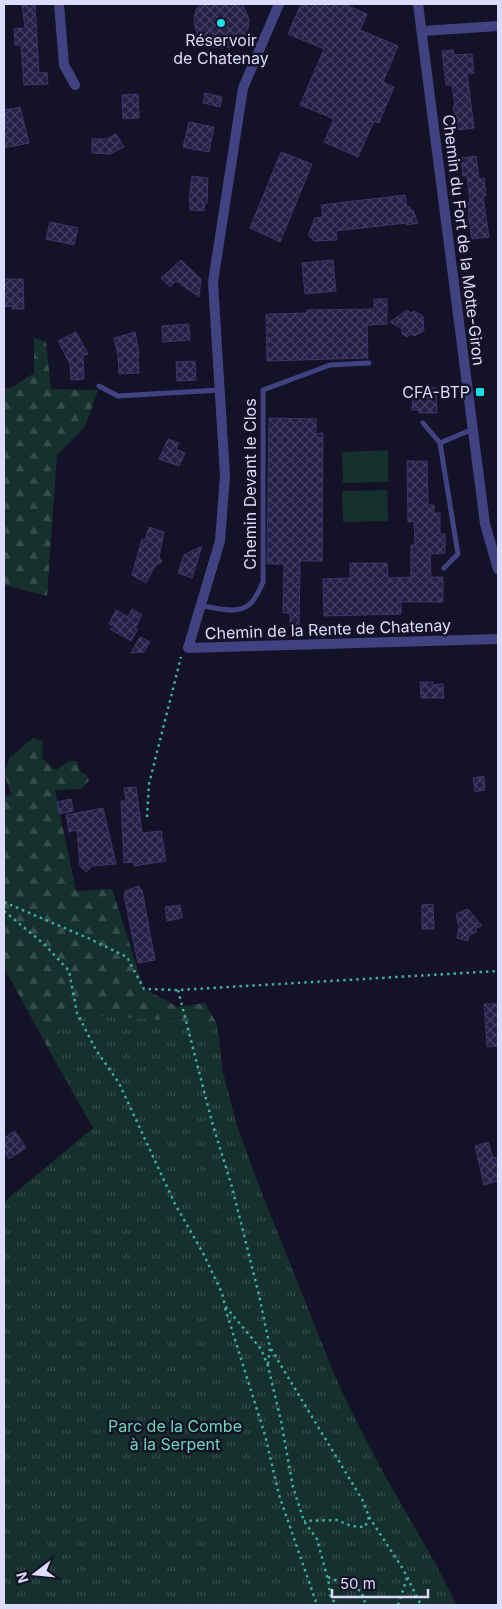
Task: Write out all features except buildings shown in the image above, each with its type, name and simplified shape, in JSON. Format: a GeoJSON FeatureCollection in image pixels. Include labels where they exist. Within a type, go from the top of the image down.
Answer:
{"type":"FeatureCollection","features":[{"type":"Feature","properties":{"kind":"street"},"geometry":{"type":"LineString","coordinates":[[59,4],[64,65],[75,85]]}},
{"type":"Feature","properties":{"kind":"street","name":"Chemin de la Rente de Chatenay"},"geometry":{"type":"LineString","coordinates":[[278,4],[243,88],[213,282],[225,476],[220,541],[188,648],[498,639]]}},
{"type":"Feature","properties":{"kind":"street","name":"Chemin du Fort de la Motte-Giron"},"geometry":{"type":"LineString","coordinates":[[418,4],[485,524],[498,568]]}},
{"type":"Feature","properties":{"kind":"street"},"geometry":{"type":"LineString","coordinates":[[422,31],[498,26]]}},
{"type":"Feature","properties":{"kind":"lane","name":"Chemin Devant le Clos"},"geometry":{"type":"LineString","coordinates":[[200,606],[222,610],[239,609],[250,604],[263,582],[263,390],[330,365],[369,363]]}},
{"type":"Feature","properties":{"kind":"lane"},"geometry":{"type":"LineString","coordinates":[[99,386],[118,396],[220,390]]}},
{"type":"Feature","properties":{"kind":"lane"},"geometry":{"type":"LineString","coordinates":[[423,423],[440,443],[458,554],[444,568]]}},
{"type":"Feature","properties":{"kind":"lane"},"geometry":{"type":"LineString","coordinates":[[440,443],[473,428]]}},
{"type":"Feature","properties":{"kind":"path"},"geometry":{"type":"LineString","coordinates":[[147,817],[149,784],[180,658],[188,648]]}},
{"type":"Feature","properties":{"kind":"path"},"geometry":{"type":"LineString","coordinates":[[4,902],[127,957],[144,989],[178,990],[498,971]]}},
{"type":"Feature","properties":{"kind":"path"},"geometry":{"type":"LineString","coordinates":[[4,911],[44,944],[69,971],[77,1013],[96,1050],[119,1083],[175,1204],[203,1253],[222,1293],[266,1435],[279,1495],[316,1605]]}},
{"type":"Feature","properties":{"kind":"path"},"geometry":{"type":"LineString","coordinates":[[178,990],[212,1122],[232,1187],[259,1295],[270,1348],[268,1366]]}},
{"type":"Feature","properties":{"kind":"path"},"geometry":{"type":"LineString","coordinates":[[225,1306],[261,1349],[268,1366],[281,1421],[293,1487],[304,1522],[316,1539],[330,1595],[336,1605]]}},
{"type":"Feature","properties":{"kind":"path"},"geometry":{"type":"LineString","coordinates":[[270,1348],[363,1501],[370,1517],[408,1577],[422,1605]]}},
{"type":"Feature","properties":{"kind":"path"},"geometry":{"type":"LineString","coordinates":[[304,1522],[338,1520],[351,1526],[365,1527],[370,1517]]}},
{"type":"Feature","properties":{"kind":"path"},"geometry":{"type":"LineString","coordinates":[[327,1577],[361,1591],[366,1605]]}},
{"type":"Feature","properties":{"kind":"path"},"geometry":{"type":"LineString","coordinates":[[398,1605],[408,1577]]}},
{"type":"Feature","properties":{"kind":"green space"},"geometry":{"type":"Polygon","coordinates":[[[34,338],[46,342],[51,389],[98,390],[85,427],[57,455],[47,596],[4,585],[4,388],[11,388],[34,373],[34,338]]]}},
{"type":"Feature","properties":{"kind":"green space"},"geometry":{"type":"Polygon","coordinates":[[[388,450],[388,482],[343,483],[342,452],[388,450]]]}},
{"type":"Feature","properties":{"kind":"green space"},"geometry":{"type":"Polygon","coordinates":[[[387,490],[388,521],[343,522],[342,491],[387,490]]]}},
{"type":"Feature","properties":{"kind":"green space"},"geometry":{"type":"Polygon","coordinates":[[[33,738],[43,741],[42,758],[56,770],[69,761],[77,761],[80,772],[86,774],[89,781],[81,789],[55,790],[76,891],[112,889],[144,989],[178,1007],[205,1003],[217,1024],[223,1073],[236,1123],[258,1184],[333,1372],[386,1478],[435,1563],[456,1605],[82,1034],[54,1059],[4,968],[4,796],[12,795],[4,774],[10,757],[33,738]]]}},
{"type":"Feature","properties":{"kind":"green space","name":"Parc de la Combe à la Serpent"},"geometry":{"type":"Polygon","coordinates":[[[63,1013],[217,1024],[223,1073],[236,1123],[258,1184],[333,1372],[386,1478],[435,1563],[456,1605],[4,1605],[4,1202],[93,1128],[54,1059],[63,1013]]]}},
{"type":"Feature","properties":{"kind":"place","name":"Réservoir de Chatenay"},"geometry":{"type":"Point","coordinates":[221,23]}},
{"type":"Feature","properties":{"kind":"place","name":"CFA-BTP"},"geometry":{"type":"Point","coordinates":[480,392]}}]}
